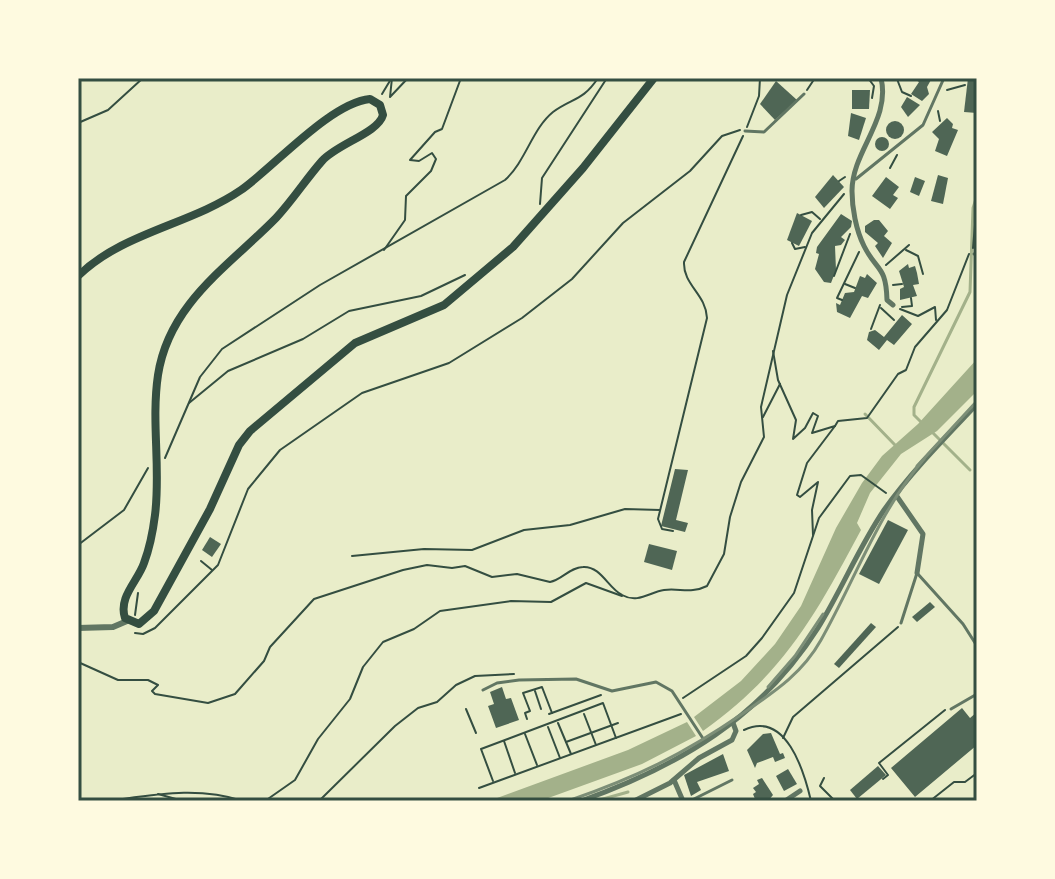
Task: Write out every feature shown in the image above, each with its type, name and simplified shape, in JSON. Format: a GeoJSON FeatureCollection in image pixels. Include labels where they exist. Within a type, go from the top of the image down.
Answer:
{"type":"FeatureCollection","features":[{"type":"Feature","properties":{"kind":"main road"},"geometry":{"type":"LineString","coordinates":[[78,276],[117,248],[237,193],[305,137],[357,102],[370,99],[378,102],[383,115],[378,125],[344,142],[326,156],[278,216],[207,282],[180,316],[165,346],[158,378],[153,532],[123,605],[131,622],[144,623],[154,611],[210,509],[239,445],[250,431],[355,343],[451,300],[520,241],[654,78]]}},
{"type":"Feature","properties":{"kind":"street"},"geometry":{"type":"LineString","coordinates":[[881,78],[882,107],[852,184],[856,222],[863,244],[881,268],[888,287],[887,299],[893,305]]}},
{"type":"Feature","properties":{"kind":"street"},"geometry":{"type":"LineString","coordinates":[[581,801],[641,780],[706,743],[733,723],[777,681],[806,645],[871,530],[896,495],[977,404]]}},
{"type":"Feature","properties":{"kind":"street"},"geometry":{"type":"LineString","coordinates":[[896,495],[923,534],[917,573]]}},
{"type":"Feature","properties":{"kind":"street"},"geometry":{"type":"LineString","coordinates":[[78,628],[113,627],[131,622]]}},
{"type":"Feature","properties":{"kind":"street"},"geometry":{"type":"LineString","coordinates":[[634,801],[674,780],[699,758],[731,741],[736,733],[733,723]]}},
{"type":"Feature","properties":{"kind":"street"},"geometry":{"type":"LineString","coordinates":[[674,780],[683,801]]}},
{"type":"Feature","properties":{"kind":"street"},"geometry":{"type":"LineString","coordinates":[[785,801],[800,791]]}},
{"type":"Feature","properties":{"kind":"lane"},"geometry":{"type":"LineString","coordinates":[[852,184],[923,125],[936,102],[944,78]]}},
{"type":"Feature","properties":{"kind":"lane"},"geometry":{"type":"LineString","coordinates":[[745,131],[758,134],[767,131],[804,94]]}},
{"type":"Feature","properties":{"kind":"lane"},"geometry":{"type":"LineString","coordinates":[[901,623],[917,573]]}},
{"type":"Feature","properties":{"kind":"lane"},"geometry":{"type":"LineString","coordinates":[[917,573],[963,624],[977,646]]}},
{"type":"Feature","properties":{"kind":"lane"},"geometry":{"type":"LineString","coordinates":[[483,690],[502,682],[571,679],[608,690],[656,682],[669,688],[706,743]]}},
{"type":"Feature","properties":{"kind":"lane"},"geometry":{"type":"LineString","coordinates":[[951,709],[977,694]]}},
{"type":"Feature","properties":{"kind":"lane"},"geometry":{"type":"LineString","coordinates":[[690,801],[732,780]]}},
{"type":"Feature","properties":{"kind":"path"},"geometry":{"type":"LineString","coordinates":[[78,123],[108,110],[143,78]]}},
{"type":"Feature","properties":{"kind":"path"},"geometry":{"type":"LineString","coordinates":[[392,78],[390,97],[408,78]]}},
{"type":"Feature","properties":{"kind":"path"},"geometry":{"type":"LineString","coordinates":[[378,102],[392,78]]}},
{"type":"Feature","properties":{"kind":"path"},"geometry":{"type":"LineString","coordinates":[[383,251],[405,220],[406,196],[431,171],[436,159],[432,153],[419,161],[410,160],[442,129],[461,78]]}},
{"type":"Feature","properties":{"kind":"path"},"geometry":{"type":"LineString","coordinates":[[167,455],[200,377],[222,349],[320,285],[505,180],[520,166],[553,113],[583,98],[598,78]]}},
{"type":"Feature","properties":{"kind":"path"},"geometry":{"type":"LineString","coordinates":[[542,217],[539,192],[542,178],[607,78]]}},
{"type":"Feature","properties":{"kind":"path"},"geometry":{"type":"LineString","coordinates":[[673,531],[665,530],[659,524],[660,510],[707,318],[704,302],[685,274],[684,262],[745,131],[759,96],[760,78]]}},
{"type":"Feature","properties":{"kind":"path"},"geometry":{"type":"LineString","coordinates":[[804,94],[815,78]]}},
{"type":"Feature","properties":{"kind":"path"},"geometry":{"type":"LineString","coordinates":[[889,78],[896,78],[901,90],[911,96]]}},
{"type":"Feature","properties":{"kind":"path"},"geometry":{"type":"LineString","coordinates":[[871,79],[872,98]]}},
{"type":"Feature","properties":{"kind":"path"},"geometry":{"type":"LineString","coordinates":[[945,84],[949,91],[965,85]]}},
{"type":"Feature","properties":{"kind":"path"},"geometry":{"type":"LineString","coordinates":[[936,102],[940,121]]}},
{"type":"Feature","properties":{"kind":"path"},"geometry":{"type":"LineString","coordinates":[[134,584],[140,588],[131,622],[135,635],[151,631],[213,570],[227,547],[248,489],[280,450],[362,393],[449,363],[513,324],[572,279],[623,223],[690,171],[722,136],[732,130],[745,131]]}},
{"type":"Feature","properties":{"kind":"path"},"geometry":{"type":"LineString","coordinates":[[890,168],[899,146]]}},
{"type":"Feature","properties":{"kind":"path"},"geometry":{"type":"LineString","coordinates":[[839,181],[845,177]]}},
{"type":"Feature","properties":{"kind":"path"},"geometry":{"type":"LineString","coordinates":[[265,801],[295,780],[318,739],[345,706],[363,667],[381,643],[414,629],[425,618],[440,611],[511,601],[551,602],[586,583],[624,597],[644,598],[664,590],[687,592],[707,586],[724,554],[730,517],[741,482],[764,437],[761,407],[773,349],[785,301],[808,236],[852,184]]}},
{"type":"Feature","properties":{"kind":"path"},"geometry":{"type":"LineString","coordinates":[[813,535],[812,510],[818,482],[800,497],[797,495],[807,463],[838,421],[868,417],[898,374],[906,370],[915,347],[947,310],[973,254],[977,201]]}},
{"type":"Feature","properties":{"kind":"path"},"geometry":{"type":"LineString","coordinates":[[801,215],[812,212],[821,219]]}},
{"type":"Feature","properties":{"kind":"path"},"geometry":{"type":"LineString","coordinates":[[834,276],[844,243],[856,222]]}},
{"type":"Feature","properties":{"kind":"path"},"geometry":{"type":"LineString","coordinates":[[792,243],[795,249],[805,247]]}},
{"type":"Feature","properties":{"kind":"path"},"geometry":{"type":"LineString","coordinates":[[842,300],[837,298],[863,244]]}},
{"type":"Feature","properties":{"kind":"path"},"geometry":{"type":"LineString","coordinates":[[881,268],[909,245]]}},
{"type":"Feature","properties":{"kind":"path"},"geometry":{"type":"LineString","coordinates":[[905,249],[918,256],[923,274]]}},
{"type":"Feature","properties":{"kind":"path"},"geometry":{"type":"LineString","coordinates":[[189,404],[228,371],[298,342],[349,311],[413,298],[452,283]]}},
{"type":"Feature","properties":{"kind":"path"},"geometry":{"type":"LineString","coordinates":[[844,284],[855,288]]}},
{"type":"Feature","properties":{"kind":"path"},"geometry":{"type":"LineString","coordinates":[[888,287],[902,284]]}},
{"type":"Feature","properties":{"kind":"path"},"geometry":{"type":"LineString","coordinates":[[911,298],[912,306],[905,309],[918,316],[935,307],[936,322]]}},
{"type":"Feature","properties":{"kind":"path"},"geometry":{"type":"LineString","coordinates":[[871,329],[887,299]]}},
{"type":"Feature","properties":{"kind":"path"},"geometry":{"type":"LineString","coordinates":[[880,308],[894,320]]}},
{"type":"Feature","properties":{"kind":"path"},"geometry":{"type":"LineString","coordinates":[[773,349],[780,384],[795,416],[794,440],[813,413],[818,416],[812,433],[835,426]]}},
{"type":"Feature","properties":{"kind":"path"},"geometry":{"type":"LineString","coordinates":[[762,418],[780,384]]}},
{"type":"Feature","properties":{"kind":"path"},"geometry":{"type":"LineString","coordinates":[[78,545],[128,506],[150,464],[157,461]]}},
{"type":"Feature","properties":{"kind":"path"},"geometry":{"type":"LineString","coordinates":[[678,701],[750,652],[792,598],[819,518],[852,475],[861,475],[885,493]]}},
{"type":"Feature","properties":{"kind":"path"},"geometry":{"type":"LineString","coordinates":[[352,556],[424,549],[472,550],[524,530],[570,525],[625,509],[660,510]]}},
{"type":"Feature","properties":{"kind":"path"},"geometry":{"type":"LineString","coordinates":[[201,561],[213,570]]}},
{"type":"Feature","properties":{"kind":"path"},"geometry":{"type":"LineString","coordinates":[[78,662],[118,680],[148,680],[158,685],[152,691],[155,694],[208,703],[243,688],[270,647],[314,599],[403,570],[427,565],[465,566],[492,577],[517,574],[550,582],[576,568],[586,567],[596,570],[624,597]]}},
{"type":"Feature","properties":{"kind":"path"},"geometry":{"type":"LineString","coordinates":[[783,738],[785,728],[793,717],[901,623]]}},
{"type":"Feature","properties":{"kind":"path"},"geometry":{"type":"LineString","coordinates":[[319,801],[395,726],[422,706],[441,700],[456,685],[475,676],[504,673],[530,681]]}},
{"type":"Feature","properties":{"kind":"path"},"geometry":{"type":"LineString","coordinates":[[527,719],[525,713],[530,711],[523,693],[542,687],[550,714],[608,690]]}},
{"type":"Feature","properties":{"kind":"path"},"geometry":{"type":"LineString","coordinates":[[534,690],[541,709]]}},
{"type":"Feature","properties":{"kind":"path"},"geometry":{"type":"LineString","coordinates":[[494,783],[481,749],[603,703],[616,738]]}},
{"type":"Feature","properties":{"kind":"path"},"geometry":{"type":"LineString","coordinates":[[883,779],[888,775],[879,763],[949,706],[951,709]]}},
{"type":"Feature","properties":{"kind":"path"},"geometry":{"type":"LineString","coordinates":[[466,709],[476,733]]}},
{"type":"Feature","properties":{"kind":"path"},"geometry":{"type":"LineString","coordinates":[[583,712],[597,746]]}},
{"type":"Feature","properties":{"kind":"path"},"geometry":{"type":"LineString","coordinates":[[479,788],[687,714]]}},
{"type":"Feature","properties":{"kind":"path"},"geometry":{"type":"LineString","coordinates":[[558,721],[571,755]]}},
{"type":"Feature","properties":{"kind":"path"},"geometry":{"type":"LineString","coordinates":[[747,721],[751,727]]}},
{"type":"Feature","properties":{"kind":"path"},"geometry":{"type":"LineString","coordinates":[[566,742],[618,723]]}},
{"type":"Feature","properties":{"kind":"path"},"geometry":{"type":"LineString","coordinates":[[547,725],[560,759]]}},
{"type":"Feature","properties":{"kind":"path"},"geometry":{"type":"LineString","coordinates":[[736,733],[751,727],[771,727],[801,762],[811,801]]}},
{"type":"Feature","properties":{"kind":"path"},"geometry":{"type":"LineString","coordinates":[[525,732],[538,767]]}},
{"type":"Feature","properties":{"kind":"path"},"geometry":{"type":"LineString","coordinates":[[504,740],[516,775]]}},
{"type":"Feature","properties":{"kind":"path"},"geometry":{"type":"LineString","coordinates":[[930,801],[954,782],[965,782],[977,773]]}},
{"type":"Feature","properties":{"kind":"path"},"geometry":{"type":"LineString","coordinates":[[824,778],[820,786],[835,801]]}},
{"type":"Feature","properties":{"kind":"path"},"geometry":{"type":"LineString","coordinates":[[107,801],[170,790],[218,794],[243,801]]}},
{"type":"Feature","properties":{"kind":"path"},"geometry":{"type":"LineString","coordinates":[[157,794],[183,801]]}},
{"type":"Feature","properties":{"kind":"shaded area"},"geometry":{"type":"Polygon","coordinates":[[[977,359],[977,391],[937,431],[901,454],[870,493],[857,523],[861,530],[795,641],[755,687],[703,731],[694,717],[741,681],[775,644],[801,606],[836,528],[862,483],[882,456],[918,424],[977,359]]]}},
{"type":"Feature","properties":{"kind":"shaded area"},"geometry":{"type":"Polygon","coordinates":[[[687,722],[696,736],[642,764],[540,801],[489,801],[628,750],[687,722]]]}},
{"type":"Feature","properties":{"kind":"building"},"geometry":{"type":"Polygon","coordinates":[[[913,78],[932,78],[927,87],[929,94],[922,101],[911,94],[919,82],[913,78]]]}},
{"type":"Feature","properties":{"kind":"building"},"geometry":{"type":"Polygon","coordinates":[[[968,78],[977,78],[977,113],[964,112],[968,78]]]}},
{"type":"Feature","properties":{"kind":"building"},"geometry":{"type":"Polygon","coordinates":[[[776,81],[797,100],[775,120],[760,104],[776,81]]]}},
{"type":"Feature","properties":{"kind":"building"},"geometry":{"type":"Polygon","coordinates":[[[852,90],[870,90],[869,109],[852,109],[852,90]]]}},
{"type":"Feature","properties":{"kind":"building"},"geometry":{"type":"Polygon","coordinates":[[[907,97],[920,105],[908,117],[901,107],[907,97]]]}},
{"type":"Feature","properties":{"kind":"building"},"geometry":{"type":"Polygon","coordinates":[[[851,113],[866,118],[859,140],[848,136],[851,113]]]}},
{"type":"Feature","properties":{"kind":"building"},"geometry":{"type":"Polygon","coordinates":[[[947,118],[953,124],[952,128],[958,130],[947,156],[935,151],[939,139],[932,132],[947,118]]]}},
{"type":"Feature","properties":{"kind":"building"},"geometry":{"type":"Polygon","coordinates":[[[895,121],[904,130],[895,139],[886,130],[895,121]]]}},
{"type":"Feature","properties":{"kind":"building"},"geometry":{"type":"Polygon","coordinates":[[[882,137],[889,144],[882,151],[875,144],[882,137]]]}},
{"type":"Feature","properties":{"kind":"building"},"geometry":{"type":"Polygon","coordinates":[[[833,175],[844,187],[824,208],[815,197],[833,175]]]}},
{"type":"Feature","properties":{"kind":"building"},"geometry":{"type":"Polygon","coordinates":[[[938,175],[948,178],[943,204],[931,201],[938,175]]]}},
{"type":"Feature","properties":{"kind":"building"},"geometry":{"type":"Polygon","coordinates":[[[886,177],[899,187],[893,195],[898,198],[890,209],[872,196],[886,177]]]}},
{"type":"Feature","properties":{"kind":"building"},"geometry":{"type":"Polygon","coordinates":[[[915,177],[925,181],[919,196],[910,192],[915,177]]]}},
{"type":"Feature","properties":{"kind":"building"},"geometry":{"type":"Polygon","coordinates":[[[797,213],[812,221],[799,246],[787,240],[797,213]]]}},
{"type":"Feature","properties":{"kind":"building"},"geometry":{"type":"Polygon","coordinates":[[[841,214],[852,221],[851,227],[841,237],[845,240],[841,245],[835,246],[836,270],[831,283],[824,282],[815,269],[819,254],[816,253],[817,247],[841,214]]]}},
{"type":"Feature","properties":{"kind":"building"},"geometry":{"type":"Polygon","coordinates":[[[879,220],[888,231],[884,236],[892,243],[883,258],[875,246],[878,243],[865,232],[865,226],[879,220]]]}},
{"type":"Feature","properties":{"kind":"building"},"geometry":{"type":"Polygon","coordinates":[[[908,264],[909,268],[915,266],[917,273],[919,284],[913,285],[917,296],[900,300],[900,289],[904,287],[899,271],[908,264]]]}},
{"type":"Feature","properties":{"kind":"building"},"geometry":{"type":"Polygon","coordinates":[[[867,274],[877,283],[868,298],[862,296],[850,318],[837,312],[836,303],[840,305],[845,293],[854,292],[860,276],[865,278],[867,274]]]}},
{"type":"Feature","properties":{"kind":"building"},"geometry":{"type":"Polygon","coordinates":[[[902,315],[912,324],[894,345],[887,340],[879,350],[867,340],[869,332],[875,330],[884,337],[902,315]]]}},
{"type":"Feature","properties":{"kind":"building"},"geometry":{"type":"Polygon","coordinates":[[[675,469],[688,470],[676,520],[688,523],[685,532],[661,526],[675,469]]]}},
{"type":"Feature","properties":{"kind":"building"},"geometry":{"type":"Polygon","coordinates":[[[888,520],[908,530],[879,584],[859,574],[888,520]]]}},
{"type":"Feature","properties":{"kind":"building"},"geometry":{"type":"Polygon","coordinates":[[[210,537],[221,544],[212,557],[202,550],[210,537]]]}},
{"type":"Feature","properties":{"kind":"building"},"geometry":{"type":"Polygon","coordinates":[[[649,544],[677,551],[672,570],[644,562],[649,544]]]}},
{"type":"Feature","properties":{"kind":"building"},"geometry":{"type":"Polygon","coordinates":[[[930,602],[935,607],[917,622],[912,617],[930,602]]]}},
{"type":"Feature","properties":{"kind":"building"},"geometry":{"type":"Polygon","coordinates":[[[871,623],[876,627],[839,668],[834,664],[871,623]]]}},
{"type":"Feature","properties":{"kind":"building"},"geometry":{"type":"Polygon","coordinates":[[[502,687],[506,699],[511,698],[519,720],[496,728],[488,706],[494,704],[490,692],[502,687]]]}},
{"type":"Feature","properties":{"kind":"building"},"geometry":{"type":"Polygon","coordinates":[[[962,708],[970,718],[977,712],[977,745],[915,797],[891,768],[962,708]]]}},
{"type":"Feature","properties":{"kind":"building"},"geometry":{"type":"Polygon","coordinates":[[[771,733],[780,754],[783,753],[785,758],[775,762],[773,757],[757,763],[755,768],[747,750],[763,734],[771,733]]]}},
{"type":"Feature","properties":{"kind":"building"},"geometry":{"type":"Polygon","coordinates":[[[723,754],[729,771],[697,782],[701,790],[691,796],[684,775],[723,754]]]}},
{"type":"Feature","properties":{"kind":"building"},"geometry":{"type":"Polygon","coordinates":[[[878,766],[886,775],[857,799],[850,790],[878,766]]]}},
{"type":"Feature","properties":{"kind":"building"},"geometry":{"type":"Polygon","coordinates":[[[788,769],[797,784],[784,791],[776,776],[788,769]]]}},
{"type":"Feature","properties":{"kind":"building"},"geometry":{"type":"Polygon","coordinates":[[[762,778],[773,795],[768,801],[755,799],[753,794],[756,792],[753,788],[759,784],[757,780],[762,778]]]}},
{"type":"Feature","properties":{"kind":"waterway"},"geometry":{"type":"LineString","coordinates":[[922,423],[914,415],[914,407],[970,292],[973,208],[977,196]]}},
{"type":"Feature","properties":{"kind":"waterway"},"geometry":{"type":"LineString","coordinates":[[865,414],[895,445]]}},
{"type":"Feature","properties":{"kind":"waterway"},"geometry":{"type":"LineString","coordinates":[[930,430],[970,470]]}},
{"type":"Feature","properties":{"kind":"waterway"},"geometry":{"type":"LineString","coordinates":[[596,801],[628,792]]}},
{"type":"Feature","properties":{"kind":"railway"},"geometry":{"type":"LineString","coordinates":[[917,466],[977,401]]}},
{"type":"Feature","properties":{"kind":"railway"},"geometry":{"type":"LineString","coordinates":[[568,801],[638,774],[679,753],[754,706],[796,673],[821,640],[881,523],[924,459]]}},
{"type":"Feature","properties":{"kind":"railway"},"geometry":{"type":"LineString","coordinates":[[768,687],[795,656],[823,614]]}}]}
